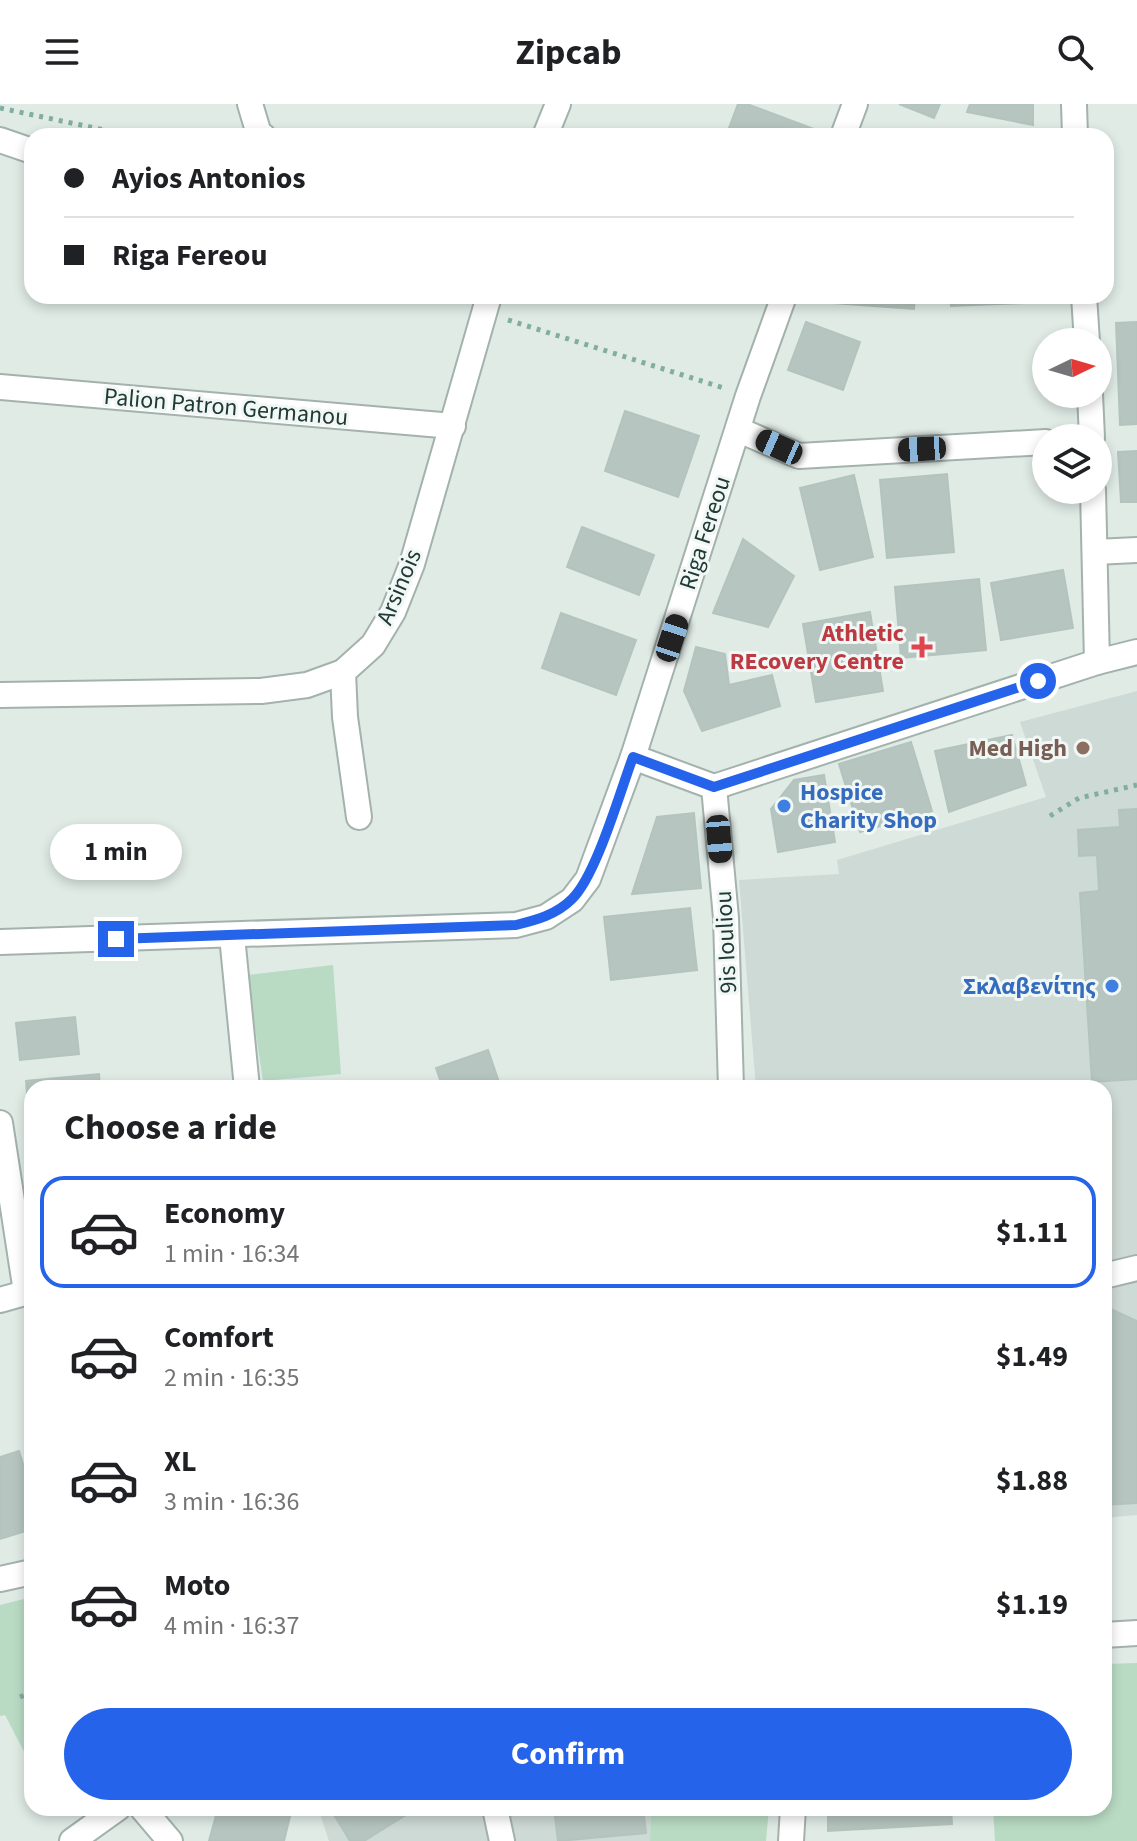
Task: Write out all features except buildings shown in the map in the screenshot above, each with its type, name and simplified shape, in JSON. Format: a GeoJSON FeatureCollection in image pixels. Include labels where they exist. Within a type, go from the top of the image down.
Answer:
{"type":"FeatureCollection","features":[{"type":"Feature","properties":{"kind":"street"},"geometry":{"type":"LineString","coordinates":[[250,104],[257,128]]}},
{"type":"Feature","properties":{"kind":"street"},"geometry":{"type":"LineString","coordinates":[[548,128],[558,104]]}},
{"type":"Feature","properties":{"kind":"street"},"geometry":{"type":"LineString","coordinates":[[846,128],[855,104]]}},
{"type":"Feature","properties":{"kind":"street"},"geometry":{"type":"LineString","coordinates":[[1074,104],[1075,128]]}},
{"type":"Feature","properties":{"kind":"street"},"geometry":{"type":"LineString","coordinates":[[0,140],[24,148]]}},
{"type":"Feature","properties":{"kind":"street","name":"Arsinois"},"geometry":{"type":"LineString","coordinates":[[0,695],[261,691],[307,685],[343,672],[373,645],[393,612],[412,564],[487,304]]}},
{"type":"Feature","properties":{"kind":"street","name":"Riga Fereou"},"geometry":{"type":"LineString","coordinates":[[0,942],[516,925],[546,917],[572,900],[588,879],[633,757],[748,396],[781,304]]}},
{"type":"Feature","properties":{"kind":"street"},"geometry":{"type":"LineString","coordinates":[[1085,304],[1086,328]]}},
{"type":"Feature","properties":{"kind":"street","name":"Palion Patron Germanou"},"geometry":{"type":"LineString","coordinates":[[0,387],[453,426]]}},
{"type":"Feature","properties":{"kind":"street"},"geometry":{"type":"LineString","coordinates":[[739,430],[799,456],[1032,443]]}},
{"type":"Feature","properties":{"kind":"street"},"geometry":{"type":"LineString","coordinates":[[1093,504],[1097,662]]}},
{"type":"Feature","properties":{"kind":"street"},"geometry":{"type":"LineString","coordinates":[[1095,552],[1137,550]]}},
{"type":"Feature","properties":{"kind":"street"},"geometry":{"type":"LineString","coordinates":[[633,757],[714,787],[1097,662],[1137,652]]}},
{"type":"Feature","properties":{"kind":"street"},"geometry":{"type":"LineString","coordinates":[[343,672],[345,717],[359,817]]}},
{"type":"Feature","properties":{"kind":"street","name":"9is Iouliou"},"geometry":{"type":"LineString","coordinates":[[714,787],[726,918],[731,1080]]}},
{"type":"Feature","properties":{"kind":"street"},"geometry":{"type":"LineString","coordinates":[[232,936],[246,1080]]}},
{"type":"Feature","properties":{"kind":"street"},"geometry":{"type":"LineString","coordinates":[[0,1123],[24,1262]]}},
{"type":"Feature","properties":{"kind":"street"},"geometry":{"type":"LineString","coordinates":[[1112,1274],[1137,1268]]}},
{"type":"Feature","properties":{"kind":"street"},"geometry":{"type":"LineString","coordinates":[[0,1300],[24,1293]]}},
{"type":"Feature","properties":{"kind":"street"},"geometry":{"type":"LineString","coordinates":[[0,1579],[24,1574]]}},
{"type":"Feature","properties":{"kind":"street"},"geometry":{"type":"LineString","coordinates":[[1112,1635],[1137,1633]]}},
{"type":"Feature","properties":{"kind":"street"},"geometry":{"type":"LineString","coordinates":[[72,1841],[107,1816]]}},
{"type":"Feature","properties":{"kind":"street"},"geometry":{"type":"LineString","coordinates":[[149,1816],[170,1841]]}},
{"type":"Feature","properties":{"kind":"street"},"geometry":{"type":"LineString","coordinates":[[497,1816],[502,1841]]}},
{"type":"Feature","properties":{"kind":"street"},"geometry":{"type":"LineString","coordinates":[[791,1841],[793,1816]]}},
{"type":"Feature","properties":{"kind":"path"},"geometry":{"type":"LineString","coordinates":[[0,108],[95,128]]}},
{"type":"Feature","properties":{"kind":"path"},"geometry":{"type":"LineString","coordinates":[[487,304],[748,396]]}},
{"type":"Feature","properties":{"kind":"path"},"geometry":{"type":"LineString","coordinates":[[1050,816],[1079,798],[1137,785]]}},
{"type":"Feature","properties":{"kind":"path"},"geometry":{"type":"LineString","coordinates":[[20,1697],[24,1695]]}},
{"type":"Feature","properties":{"kind":"shaded area","name":"Σκλαβενίτης"},"geometry":{"type":"Polygon","coordinates":[[[1137,691],[1137,1515],[1112,1517],[1112,1080],[755,1080],[739,880],[839,874],[837,860],[1046,797],[1020,722],[1137,691]]]}},
{"type":"Feature","properties":{"kind":"shaded area"},"geometry":{"type":"Polygon","coordinates":[[[321,1816],[651,1816],[650,1841],[329,1841],[321,1816]]]}},
{"type":"Feature","properties":{"kind":"green space"},"geometry":{"type":"Polygon","coordinates":[[[333,965],[341,1074],[263,1080],[247,975],[333,965]]]}},
{"type":"Feature","properties":{"kind":"green space"},"geometry":{"type":"Polygon","coordinates":[[[24,1599],[24,1752],[5,1715],[0,1716],[0,1605],[24,1599]]]}},
{"type":"Feature","properties":{"kind":"green space"},"geometry":{"type":"Polygon","coordinates":[[[1137,1663],[1137,1841],[995,1841],[993,1816],[1112,1816],[1112,1664],[1137,1663]]]}},
{"type":"Feature","properties":{"kind":"green space"},"geometry":{"type":"Polygon","coordinates":[[[651,1816],[768,1816],[766,1841],[650,1841],[651,1816]]]}},
{"type":"Feature","properties":{"kind":"place","name":"Athletic REcovery Centre"},"geometry":{"type":"Point","coordinates":[922,647]}},
{"type":"Feature","properties":{"kind":"place","name":"Med High"},"geometry":{"type":"Point","coordinates":[1083,748]}},
{"type":"Feature","properties":{"kind":"place","name":"Hospice Charity Shop"},"geometry":{"type":"Point","coordinates":[784,806]}},
{"type":"Feature","properties":{"kind":"place","name":"Σκλαβενίτης"},"geometry":{"type":"Point","coordinates":[1112,986]}},
{"type":"Feature","properties":{"kind":"route"},"geometry":{"type":"LineString","coordinates":[[116,939],[516,925],[546,917],[572,900],[588,879],[633,757],[714,787],[1038,681]]}}]}
